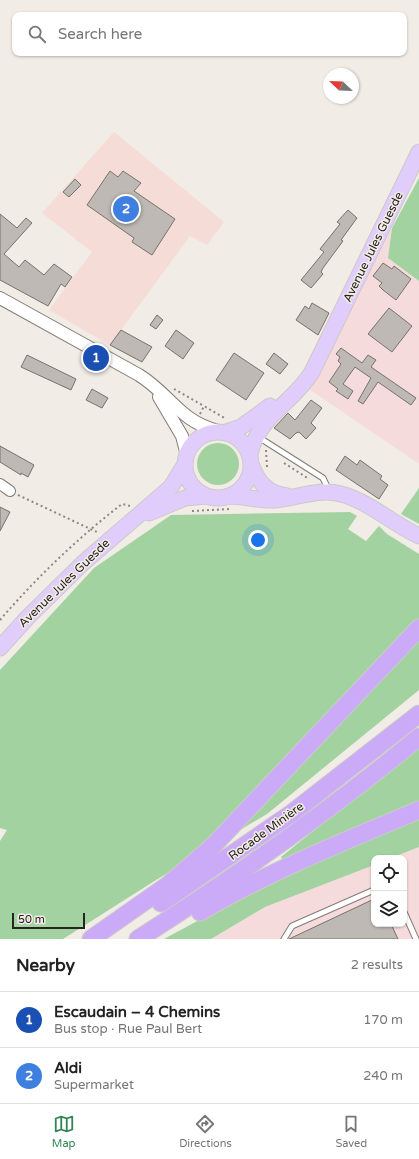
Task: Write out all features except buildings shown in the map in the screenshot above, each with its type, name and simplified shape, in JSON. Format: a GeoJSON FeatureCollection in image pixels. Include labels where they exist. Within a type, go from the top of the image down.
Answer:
{"type":"FeatureCollection","features":[{"type":"Feature","properties":{"kind":"highway"},"geometry":{"type":"LineString","coordinates":[[91,939],[168,885],[213,846],[419,628]]}},
{"type":"Feature","properties":{"kind":"highway","name":"Rocade Minière"},"geometry":{"type":"LineString","coordinates":[[105,939],[206,873],[265,832],[354,766],[419,714]]}},
{"type":"Feature","properties":{"kind":"highway","name":"Rocade Minière"},"geometry":{"type":"LineString","coordinates":[[138,939],[282,843],[360,785],[419,737]]}},
{"type":"Feature","properties":{"kind":"highway"},"geometry":{"type":"LineString","coordinates":[[153,939],[263,878],[419,810]]}},
{"type":"Feature","properties":{"kind":"main road","name":"Avenue Jules Guesde"},"geometry":{"type":"LineString","coordinates":[[251,460],[255,438],[261,428],[304,383],[327,342],[419,152]]}},
{"type":"Feature","properties":{"kind":"main road","name":"Avenue Jules Guesde"},"geometry":{"type":"LineString","coordinates":[[222,432],[246,424],[288,389],[327,342]]}},
{"type":"Feature","properties":{"kind":"main road"},"geometry":{"type":"LineString","coordinates":[[288,496],[276,494],[263,486],[257,478],[251,460],[242,442],[222,432],[207,434],[197,439],[186,459],[190,482],[197,490],[206,496],[233,502],[274,500],[288,496],[329,492],[353,499],[402,528],[419,536]]}},
{"type":"Feature","properties":{"kind":"main road","name":"Avenue Jules Guesde"},"geometry":{"type":"LineString","coordinates":[[0,648],[50,594],[133,515],[172,487],[186,459]]}},
{"type":"Feature","properties":{"kind":"main road"},"geometry":{"type":"LineString","coordinates":[[233,502],[238,491],[246,483],[251,460]]}},
{"type":"Feature","properties":{"kind":"main road","name":"Avenue Jules Guesde"},"geometry":{"type":"LineString","coordinates":[[133,515],[185,498],[206,496]]}},
{"type":"Feature","properties":{"kind":"main road"},"geometry":{"type":"LineString","coordinates":[[402,528],[419,542]]}},
{"type":"Feature","properties":{"kind":"street"},"geometry":{"type":"LineString","coordinates":[[0,298],[150,382],[185,416],[196,423],[222,432]]}},
{"type":"Feature","properties":{"kind":"street"},"geometry":{"type":"LineString","coordinates":[[150,382],[182,436],[186,459]]}},
{"type":"Feature","properties":{"kind":"street"},"geometry":{"type":"LineString","coordinates":[[0,484],[10,491]]}},
{"type":"Feature","properties":{"kind":"lane"},"geometry":{"type":"LineString","coordinates":[[263,440],[323,478],[329,492]]}},
{"type":"Feature","properties":{"kind":"lane"},"geometry":{"type":"LineString","coordinates":[[284,939],[292,926],[372,891]]}},
{"type":"Feature","properties":{"kind":"lane"},"geometry":{"type":"LineString","coordinates":[[407,919],[416,939]]}},
{"type":"Feature","properties":{"kind":"path"},"geometry":{"type":"LineString","coordinates":[[196,423],[204,406],[231,421],[240,419],[246,424]]}},
{"type":"Feature","properties":{"kind":"path"},"geometry":{"type":"LineString","coordinates":[[263,440],[267,474],[263,486]]}},
{"type":"Feature","properties":{"kind":"path"},"geometry":{"type":"LineString","coordinates":[[10,491],[109,538]]}},
{"type":"Feature","properties":{"kind":"path"},"geometry":{"type":"LineString","coordinates":[[185,498],[189,511],[233,502]]}},
{"type":"Feature","properties":{"kind":"path"},"geometry":{"type":"LineString","coordinates":[[0,620],[30,587],[91,529],[122,504],[128,504],[133,515]]}},
{"type":"Feature","properties":{"kind":"shaded area"},"geometry":{"type":"Polygon","coordinates":[[[114,132],[224,222],[207,245],[190,236],[110,345],[49,310],[92,252],[42,213],[114,132]]]}},
{"type":"Feature","properties":{"kind":"shaded area"},"geometry":{"type":"Polygon","coordinates":[[[392,228],[388,258],[419,281],[419,464],[306,387],[347,316],[392,228]]]}},
{"type":"Feature","properties":{"kind":"shaded area"},"geometry":{"type":"Polygon","coordinates":[[[419,847],[419,939],[211,939],[265,907],[371,866],[371,927],[407,927],[407,855],[399,855],[419,847]]]}},
{"type":"Feature","properties":{"kind":"green space"},"geometry":{"type":"Polygon","coordinates":[[[419,178],[419,281],[388,258],[392,228],[419,178]]]}},
{"type":"Feature","properties":{"kind":"green space"},"geometry":{"type":"Polygon","coordinates":[[[214,443],[222,443],[230,446],[236,452],[239,464],[236,476],[230,482],[222,485],[214,485],[206,482],[200,476],[197,468],[197,460],[200,452],[206,446],[214,443]]]}},
{"type":"Feature","properties":{"kind":"green space"},"geometry":{"type":"Polygon","coordinates":[[[419,488],[419,524],[401,514],[419,488]]]}},
{"type":"Feature","properties":{"kind":"green space"},"geometry":{"type":"Polygon","coordinates":[[[350,512],[357,516],[348,529],[366,541],[379,526],[387,534],[419,554],[419,690],[267,814],[156,880],[63,939],[0,939],[0,841],[7,830],[0,828],[0,670],[94,568],[171,515],[350,512]]]}},
{"type":"Feature","properties":{"kind":"green space"},"geometry":{"type":"Polygon","coordinates":[[[419,745],[419,847],[399,855],[371,855],[371,866],[265,907],[211,939],[164,939],[251,892],[290,874],[281,857],[419,745]]]}},
{"type":"Feature","properties":{"kind":"place","name":"Aldi"},"geometry":{"type":"Point","coordinates":[126,209]}},
{"type":"Feature","properties":{"kind":"place","name":"Escaudain – 4 Chemins"},"geometry":{"type":"Point","coordinates":[96,358]}}]}
